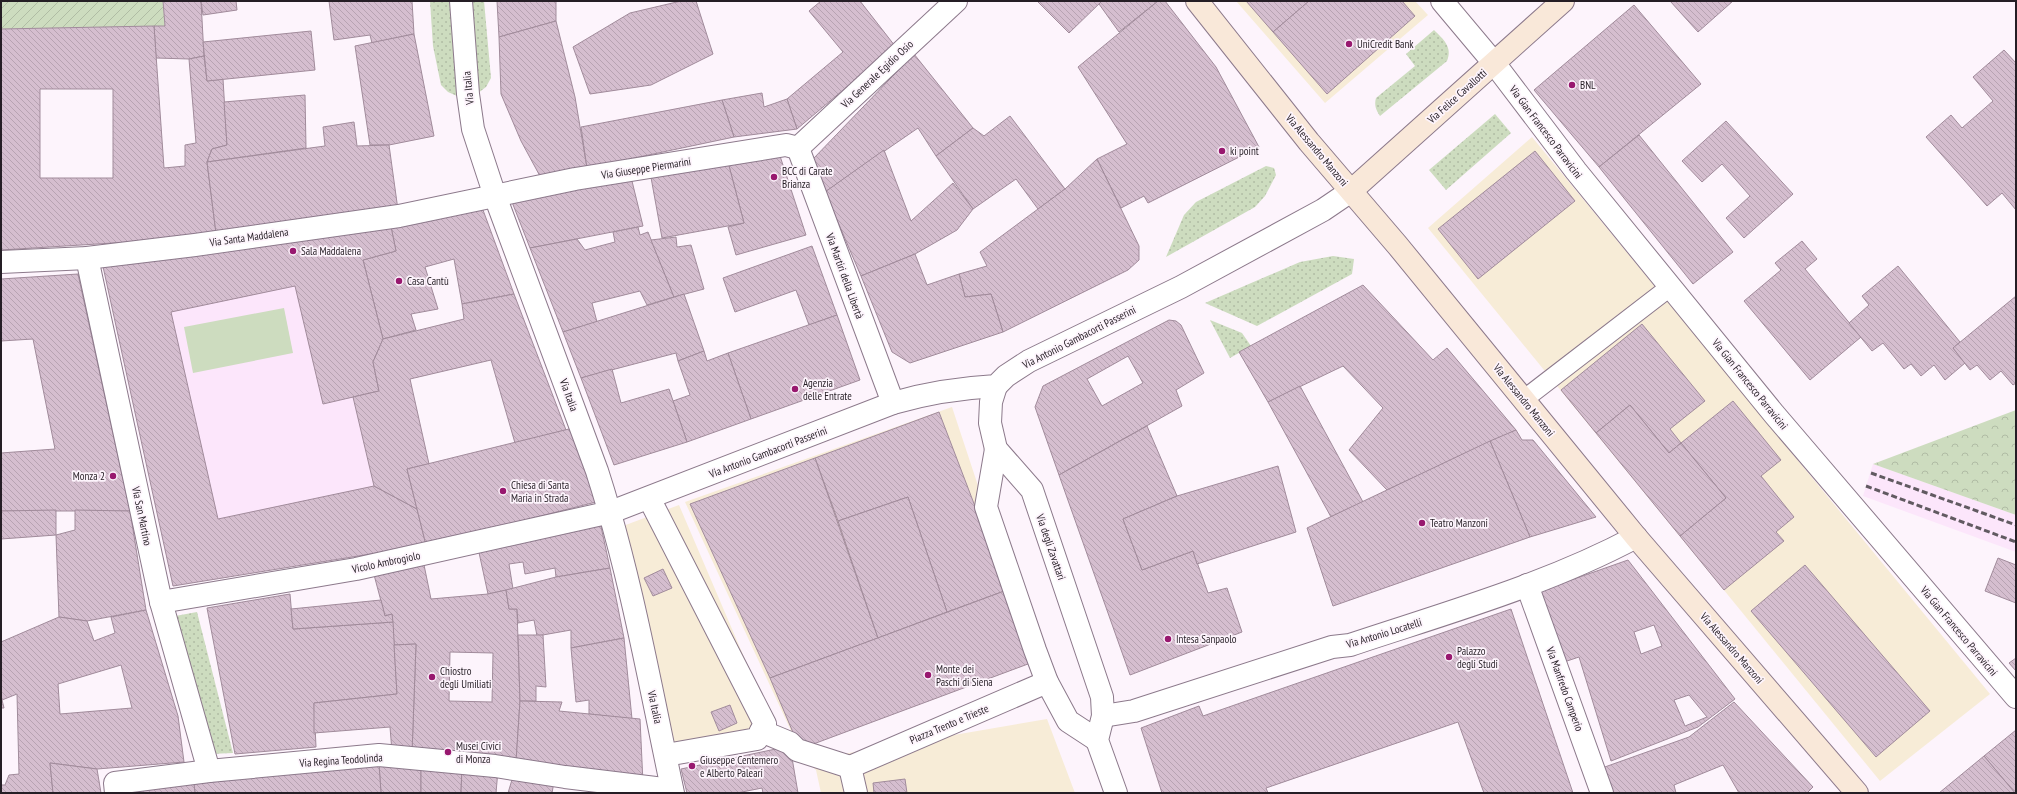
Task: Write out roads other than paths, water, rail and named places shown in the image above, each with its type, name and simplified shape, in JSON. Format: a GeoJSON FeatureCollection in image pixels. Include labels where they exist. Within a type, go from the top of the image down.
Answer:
{"type":"FeatureCollection","features":[{"type":"Feature","properties":{"kind":"street","name":"Via Italia"},"geometry":{"type":"LineString","coordinates":[[461,1],[468,94],[473,129],[495,196],[595,463],[610,512],[673,791]]}},
{"type":"Feature","properties":{"kind":"street","name":"Via Generale Egidio Osio"},"geometry":{"type":"LineString","coordinates":[[798,148],[956,1]]}},
{"type":"Feature","properties":{"kind":"street","name":"Via Alessandro Manzoni"},"geometry":{"type":"LineString","coordinates":[[1198,1],[1309,142],[1636,537],[1857,793]]}},
{"type":"Feature","properties":{"kind":"street","name":"Via Gian Francesco Parravicini"},"geometry":{"type":"LineString","coordinates":[[1442,1],[1494,63],[1576,171],[1774,414],[2016,697]]}},
{"type":"Feature","properties":{"kind":"street","name":"Via Felice Cavallotti"},"geometry":{"type":"LineString","coordinates":[[1351,191],[1563,1]]}},
{"type":"Feature","properties":{"kind":"street","name":"Via Giuseppe Piermarini"},"geometry":{"type":"LineString","coordinates":[[495,196],[575,179],[786,145],[798,148]]}},
{"type":"Feature","properties":{"kind":"street","name":"Via Martiri della Libertà"},"geometry":{"type":"LineString","coordinates":[[798,148],[893,404]]}},
{"type":"Feature","properties":{"kind":"street","name":"Via Antonio Gambacorti Passerini"},"geometry":{"type":"LineString","coordinates":[[649,498],[914,397],[958,388],[996,386],[1006,376],[1029,361],[1181,287],[1323,210],[1351,191]]}},
{"type":"Feature","properties":{"kind":"street","name":"Via Santa Maddalena"},"geometry":{"type":"LineString","coordinates":[[1,262],[87,258],[194,245],[391,217],[495,196]]}},
{"type":"Feature","properties":{"kind":"street","name":"Via San Martino"},"geometry":{"type":"LineString","coordinates":[[87,258],[161,602],[209,770]]}},
{"type":"Feature","properties":{"kind":"street","name":"Via degli Zavattari"},"geometry":{"type":"LineString","coordinates":[[996,386],[991,402],[990,423],[996,449],[1032,490],[1102,697],[1103,716]]}},
{"type":"Feature","properties":{"kind":"street"},"geometry":{"type":"LineString","coordinates":[[996,449],[986,507],[1047,682],[1068,721],[1097,740]]}},
{"type":"Feature","properties":{"kind":"street","name":"Vicolo Ambrogiolo"},"geometry":{"type":"LineString","coordinates":[[161,602],[356,569],[610,512],[649,498]]}},
{"type":"Feature","properties":{"kind":"street"},"geometry":{"type":"LineString","coordinates":[[649,498],[765,724],[766,733]]}},
{"type":"Feature","properties":{"kind":"street","name":"Via Antonio Locatelli"},"geometry":{"type":"LineString","coordinates":[[1103,716],[1134,711],[1332,647],[1350,645],[1527,585],[1601,555],[1636,537]]}},
{"type":"Feature","properties":{"kind":"street","name":"Via Manfredo Camperio"},"geometry":{"type":"LineString","coordinates":[[1527,585],[1602,793]]}},
{"type":"Feature","properties":{"kind":"street","name":"Piazza Trento e Trieste"},"geometry":{"type":"LineString","coordinates":[[850,767],[1047,682]]}},
{"type":"Feature","properties":{"kind":"street"},"geometry":{"type":"LineString","coordinates":[[1103,716],[1097,740],[1116,793]]}},
{"type":"Feature","properties":{"kind":"street"},"geometry":{"type":"LineString","coordinates":[[766,733],[790,743],[796,742],[850,767],[856,793]]}},
{"type":"Feature","properties":{"kind":"street"},"geometry":{"type":"LineString","coordinates":[[666,755],[757,739],[766,733]]}},
{"type":"Feature","properties":{"kind":"street","name":"Via Regina Teodolinda"},"geometry":{"type":"LineString","coordinates":[[116,793],[115,782],[209,770],[379,755],[495,766],[564,785],[673,791]]}},
{"type":"Feature","properties":{"kind":"lane"},"geometry":{"type":"LineString","coordinates":[[1523,400],[1670,287]]}},
{"type":"Feature","properties":{"kind":"railway"},"geometry":{"type":"LineString","coordinates":[[1871,473],[2016,525]]}},
{"type":"Feature","properties":{"kind":"railway"},"geometry":{"type":"LineString","coordinates":[[1866,486],[2016,542]]}},
{"type":"Feature","properties":{"kind":"place","name":"UniCredit Bank"},"geometry":{"type":"Point","coordinates":[1349,44]}},
{"type":"Feature","properties":{"kind":"place","name":"BNL"},"geometry":{"type":"Point","coordinates":[1572,85]}},
{"type":"Feature","properties":{"kind":"place","name":"ki point"},"geometry":{"type":"Point","coordinates":[1222,151]}},
{"type":"Feature","properties":{"kind":"place","name":"BCC di Carate Brianza"},"geometry":{"type":"Point","coordinates":[774,177]}},
{"type":"Feature","properties":{"kind":"place","name":"Sala Maddalena"},"geometry":{"type":"Point","coordinates":[293,251]}},
{"type":"Feature","properties":{"kind":"place","name":"Casa Cantù"},"geometry":{"type":"Point","coordinates":[399,281]}},
{"type":"Feature","properties":{"kind":"place","name":"Agenzia delle Entrate"},"geometry":{"type":"Point","coordinates":[795,389]}},
{"type":"Feature","properties":{"kind":"place","name":"Monza 2"},"geometry":{"type":"Point","coordinates":[113,476]}},
{"type":"Feature","properties":{"kind":"place","name":"Chiesa di Santa Maria in Strada"},"geometry":{"type":"Point","coordinates":[503,491]}},
{"type":"Feature","properties":{"kind":"place","name":"Teatro Manzoni"},"geometry":{"type":"Point","coordinates":[1422,523]}},
{"type":"Feature","properties":{"kind":"place","name":"Intesa Sanpaolo"},"geometry":{"type":"Point","coordinates":[1168,639]}},
{"type":"Feature","properties":{"kind":"place","name":"Palazzo degli Studi"},"geometry":{"type":"Point","coordinates":[1449,657]}},
{"type":"Feature","properties":{"kind":"place","name":"Monte dei Paschi di Siena"},"geometry":{"type":"Point","coordinates":[928,675]}},
{"type":"Feature","properties":{"kind":"place","name":"Chiostro degli Umiliati"},"geometry":{"type":"Point","coordinates":[432,677]}},
{"type":"Feature","properties":{"kind":"place","name":"Musei Civici di Monza"},"geometry":{"type":"Point","coordinates":[448,752]}},
{"type":"Feature","properties":{"kind":"place","name":"Giuseppe Centemero e Alberto Paleari"},"geometry":{"type":"Point","coordinates":[692,766]}}]}
